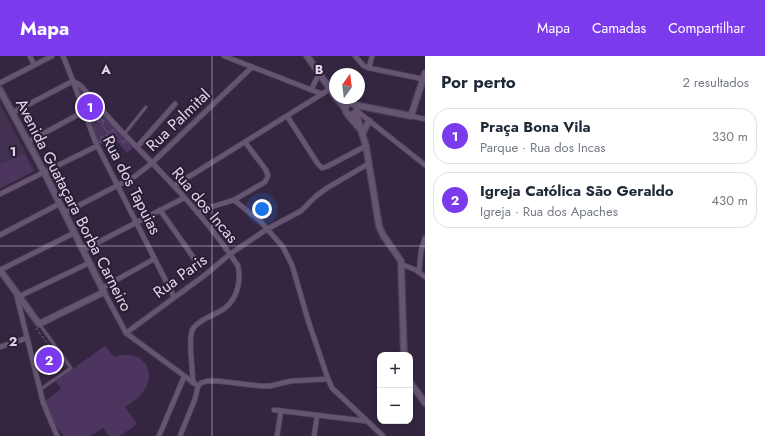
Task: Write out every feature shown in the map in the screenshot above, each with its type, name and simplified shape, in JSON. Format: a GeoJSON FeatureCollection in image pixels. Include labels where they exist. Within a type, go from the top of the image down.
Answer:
{"type":"FeatureCollection","features":[{"type":"Feature","properties":{"kind":"street"},"geometry":{"type":"LineString","coordinates":[[30,56],[34,65]]}},
{"type":"Feature","properties":{"kind":"street"},"geometry":{"type":"LineString","coordinates":[[0,83],[52,56]]}},
{"type":"Feature","properties":{"kind":"street","name":"Rua dos Incas"},"geometry":{"type":"LineString","coordinates":[[63,56],[73,81],[80,85],[174,186],[198,213],[238,266],[240,276],[237,289],[232,300],[225,308],[192,329],[190,339],[196,385]]}},
{"type":"Feature","properties":{"kind":"street"},"geometry":{"type":"LineString","coordinates":[[224,56],[322,94]]}},
{"type":"Feature","properties":{"kind":"street"},"geometry":{"type":"LineString","coordinates":[[307,56],[329,88]]}},
{"type":"Feature","properties":{"kind":"street"},"geometry":{"type":"LineString","coordinates":[[355,56],[364,66],[423,79]]}},
{"type":"Feature","properties":{"kind":"street"},"geometry":{"type":"LineString","coordinates":[[370,68],[372,56]]}},
{"type":"Feature","properties":{"kind":"street","name":"Rua Palmital"},"geometry":{"type":"LineString","coordinates":[[64,214],[137,175],[152,164],[252,67]]}},
{"type":"Feature","properties":{"kind":"street"},"geometry":{"type":"LineString","coordinates":[[411,116],[423,87],[425,73]]}},
{"type":"Feature","properties":{"kind":"street"},"geometry":{"type":"LineString","coordinates":[[311,90],[319,74]]}},
{"type":"Feature","properties":{"kind":"street"},"geometry":{"type":"LineString","coordinates":[[12,113],[73,81]]}},
{"type":"Feature","properties":{"kind":"street","name":"Rua dos Tapuias"},"geometry":{"type":"LineString","coordinates":[[73,81],[83,112],[96,144],[174,297]]}},
{"type":"Feature","properties":{"kind":"street","name":"Avenida Guataçara Borba Carneiro"},"geometry":{"type":"LineString","coordinates":[[0,90],[44,172],[64,214],[126,333]]}},
{"type":"Feature","properties":{"kind":"street"},"geometry":{"type":"LineString","coordinates":[[174,186],[329,90]]}},
{"type":"Feature","properties":{"kind":"street"},"geometry":{"type":"LineString","coordinates":[[137,147],[175,104]]}},
{"type":"Feature","properties":{"kind":"street"},"geometry":{"type":"LineString","coordinates":[[342,104],[348,115],[361,131]]}},
{"type":"Feature","properties":{"kind":"street"},"geometry":{"type":"LineString","coordinates":[[352,104],[356,112],[366,146],[379,226],[383,235],[398,256],[401,264],[404,352]]}},
{"type":"Feature","properties":{"kind":"street"},"geometry":{"type":"LineString","coordinates":[[345,108],[346,106],[352,104],[425,119]]}},
{"type":"Feature","properties":{"kind":"street"},"geometry":{"type":"LineString","coordinates":[[28,142],[83,112]]}},
{"type":"Feature","properties":{"kind":"street"},"geometry":{"type":"LineString","coordinates":[[348,115],[352,115],[356,112]]}},
{"type":"Feature","properties":{"kind":"street"},"geometry":{"type":"LineString","coordinates":[[356,112],[425,165]]}},
{"type":"Feature","properties":{"kind":"street"},"geometry":{"type":"LineString","coordinates":[[287,116],[322,168],[366,146]]}},
{"type":"Feature","properties":{"kind":"street"},"geometry":{"type":"LineString","coordinates":[[361,131],[368,121]]}},
{"type":"Feature","properties":{"kind":"street"},"geometry":{"type":"LineString","coordinates":[[198,213],[234,200],[265,182],[268,176],[266,170],[245,142]]}},
{"type":"Feature","properties":{"kind":"street"},"geometry":{"type":"LineString","coordinates":[[0,194],[96,144]]}},
{"type":"Feature","properties":{"kind":"street","name":"Rua Paris"},"geometry":{"type":"LineString","coordinates":[[126,333],[205,275],[230,254],[267,230],[301,211],[316,196],[327,188],[368,164]]}},
{"type":"Feature","properties":{"kind":"street"},"geometry":{"type":"LineString","coordinates":[[83,250],[184,198]]}},
{"type":"Feature","properties":{"kind":"street"},"geometry":{"type":"LineString","coordinates":[[234,200],[250,212],[283,247],[292,265],[308,320],[332,388],[366,422],[383,436]]}},
{"type":"Feature","properties":{"kind":"street"},"geometry":{"type":"LineString","coordinates":[[0,235],[59,204]]}},
{"type":"Feature","properties":{"kind":"street"},"geometry":{"type":"LineString","coordinates":[[160,210],[198,264]]}},
{"type":"Feature","properties":{"kind":"street"},"geometry":{"type":"LineString","coordinates":[[74,233],[0,270],[20,296],[36,325],[103,290],[154,259]]}},
{"type":"Feature","properties":{"kind":"street"},"geometry":{"type":"LineString","coordinates":[[419,272],[421,251],[425,238]]}},
{"type":"Feature","properties":{"kind":"street"},"geometry":{"type":"LineString","coordinates":[[20,296],[89,263]]}},
{"type":"Feature","properties":{"kind":"street"},"geometry":{"type":"LineString","coordinates":[[401,264],[425,276]]}},
{"type":"Feature","properties":{"kind":"street"},"geometry":{"type":"LineString","coordinates":[[15,290],[43,402],[57,436]]}},
{"type":"Feature","properties":{"kind":"street"},"geometry":{"type":"LineString","coordinates":[[126,333],[196,385]]}},
{"type":"Feature","properties":{"kind":"street"},"geometry":{"type":"LineString","coordinates":[[0,347],[27,338]]}},
{"type":"Feature","properties":{"kind":"street"},"geometry":{"type":"LineString","coordinates":[[158,436],[184,376]]}},
{"type":"Feature","properties":{"kind":"street"},"geometry":{"type":"LineString","coordinates":[[196,385],[207,381],[218,381],[270,386],[291,381],[328,379]]}},
{"type":"Feature","properties":{"kind":"street"},"geometry":{"type":"LineString","coordinates":[[180,436],[195,399],[196,385]]}},
{"type":"Feature","properties":{"kind":"street"},"geometry":{"type":"LineString","coordinates":[[413,386],[425,403]]}},
{"type":"Feature","properties":{"kind":"street"},"geometry":{"type":"LineString","coordinates":[[274,410],[366,422]]}},
{"type":"Feature","properties":{"kind":"street"},"geometry":{"type":"LineString","coordinates":[[277,436],[281,411]]}},
{"type":"Feature","properties":{"kind":"street"},"geometry":{"type":"LineString","coordinates":[[314,436],[317,416]]}},
{"type":"Feature","properties":{"kind":"lane"},"geometry":{"type":"LineString","coordinates":[[124,134],[146,107]]}},
{"type":"Feature","properties":{"kind":"lane"},"geometry":{"type":"LineString","coordinates":[[36,325],[70,367],[40,389]]}},
{"type":"Feature","properties":{"kind":"path"},"geometry":{"type":"LineString","coordinates":[[92,105],[104,122],[102,126],[109,134],[96,144]]}},
{"type":"Feature","properties":{"kind":"path"},"geometry":{"type":"LineString","coordinates":[[36,325],[66,370],[70,367]]}},
{"type":"Feature","properties":{"kind":"shaded area"},"geometry":{"type":"Polygon","coordinates":[[[0,103],[35,171],[0,189],[0,103]]]}},
{"type":"Feature","properties":{"kind":"green space"},"geometry":{"type":"Polygon","coordinates":[[[75,84],[133,148],[127,153],[114,138],[98,146],[75,84]]]}},
{"type":"Feature","properties":{"kind":"green space"},"geometry":{"type":"Polygon","coordinates":[[[24,154],[33,171],[0,188],[0,164],[24,154]]]}},
{"type":"Feature","properties":{"kind":"green space"},"geometry":{"type":"Polygon","coordinates":[[[105,346],[114,357],[122,355],[136,356],[146,364],[149,377],[147,385],[138,398],[125,407],[137,424],[120,436],[109,436],[103,428],[90,436],[64,436],[48,415],[44,402],[61,389],[56,381],[105,346]]]}},
{"type":"Feature","properties":{"kind":"place","name":"Praça Bona Vila"},"geometry":{"type":"Point","coordinates":[90,107]}},
{"type":"Feature","properties":{"kind":"place","name":"Igreja Católica São Geraldo"},"geometry":{"type":"Point","coordinates":[49,360]}}]}
